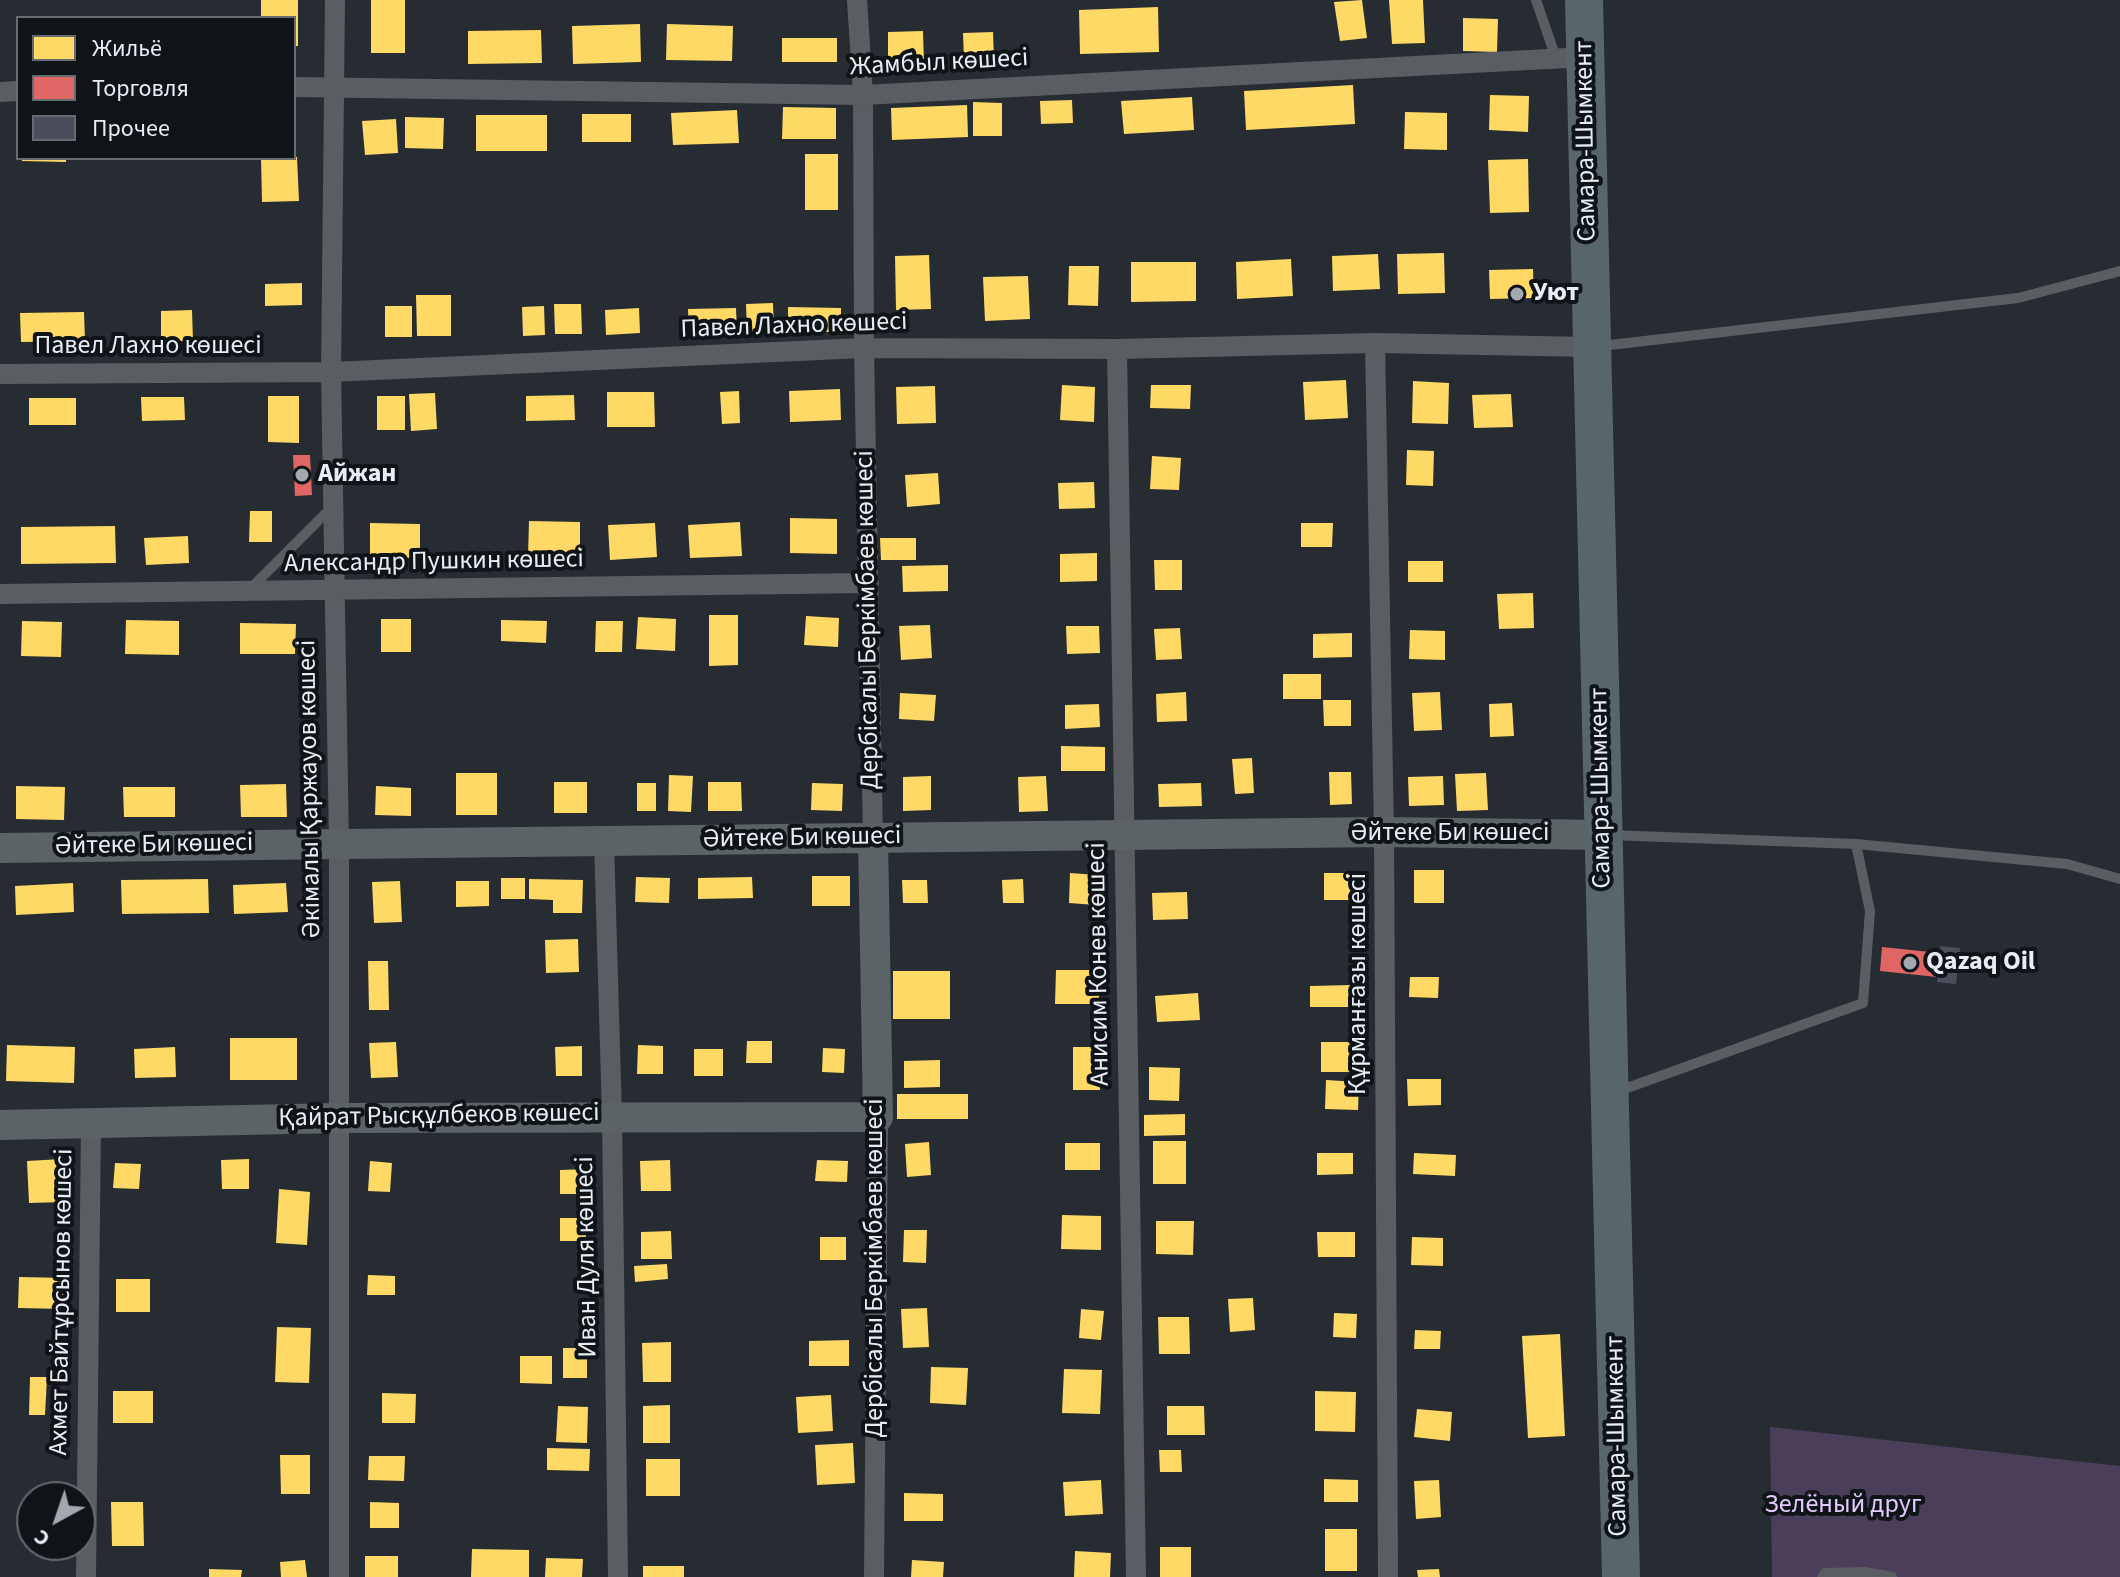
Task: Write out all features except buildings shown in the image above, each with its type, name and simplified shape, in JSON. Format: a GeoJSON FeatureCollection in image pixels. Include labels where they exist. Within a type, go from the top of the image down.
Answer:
{"type":"FeatureCollection","features":[{"type":"Feature","properties":{"kind":"highway","name":"Самара-Шымкент"},"geometry":{"type":"LineString","coordinates":[[1584,0],[1571,58],[1591,347],[1621,1577]]}},
{"type":"Feature","properties":{"kind":"main road","name":"Әйтеке Би көшесі"},"geometry":{"type":"LineString","coordinates":[[0,848],[1384,832],[1604,835]]}},
{"type":"Feature","properties":{"kind":"main road","name":"Дербісалы Беркімбаев көшесі"},"geometry":{"type":"LineString","coordinates":[[873,838],[878,1117]]}},
{"type":"Feature","properties":{"kind":"main road","name":"Қайрат Рысқұлбеков көшесі"},"geometry":{"type":"LineString","coordinates":[[0,1125],[340,1118],[878,1117]]}},
{"type":"Feature","properties":{"kind":"street","name":"Әкімалы Қаржауов көшесі"},"geometry":{"type":"LineString","coordinates":[[335,0],[331,372],[339,844],[339,1577]]}},
{"type":"Feature","properties":{"kind":"street","name":"Дербісалы Беркімбаев көшесі"},"geometry":{"type":"LineString","coordinates":[[857,0],[863,95],[864,348],[873,838]]}},
{"type":"Feature","properties":{"kind":"street","name":"Жамбыл көшесі"},"geometry":{"type":"LineString","coordinates":[[296,87],[863,95],[1571,58]]}},
{"type":"Feature","properties":{"kind":"street","name":"Павел Лахно көшесі"},"geometry":{"type":"LineString","coordinates":[[0,374],[331,372],[864,348],[1117,349],[1375,343],[1591,347]]}},
{"type":"Feature","properties":{"kind":"street","name":"Құрманғазы көшесі"},"geometry":{"type":"LineString","coordinates":[[1375,343],[1384,832],[1388,1577]]}},
{"type":"Feature","properties":{"kind":"street","name":"Анисим Конев көшесі"},"geometry":{"type":"LineString","coordinates":[[1117,349],[1136,1577]]}},
{"type":"Feature","properties":{"kind":"street","name":"Александр Пушкин көшесі"},"geometry":{"type":"LineString","coordinates":[[0,594],[869,583]]}},
{"type":"Feature","properties":{"kind":"street","name":"Иван Дуля көшесі"},"geometry":{"type":"LineString","coordinates":[[604,841],[612,1116],[618,1577]]}},
{"type":"Feature","properties":{"kind":"street","name":"Дербісалы Беркімбаев көшесі"},"geometry":{"type":"LineString","coordinates":[[874,1577],[878,1117]]}},
{"type":"Feature","properties":{"kind":"street","name":"Ахмет Байтұрсынов көшесі"},"geometry":{"type":"LineString","coordinates":[[86,1577],[91,1123]]}},
{"type":"Feature","properties":{"kind":"lane"},"geometry":{"type":"LineString","coordinates":[[1536,0],[1571,58]]}},
{"type":"Feature","properties":{"kind":"lane"},"geometry":{"type":"LineString","coordinates":[[1591,347],[2018,298],[2120,271]]}},
{"type":"Feature","properties":{"kind":"lane"},"geometry":{"type":"LineString","coordinates":[[248,592],[333,505]]}},
{"type":"Feature","properties":{"kind":"lane"},"geometry":{"type":"LineString","coordinates":[[1604,835],[1856,844],[2067,864],[2120,879]]}},
{"type":"Feature","properties":{"kind":"lane"},"geometry":{"type":"LineString","coordinates":[[1610,1094],[1863,1003],[1870,911],[1856,844]]}},
{"type":"Feature","properties":{"kind":"lane"},"geometry":{"type":"LineString","coordinates":[[1822,1577],[1825,1573],[1865,1572],[1892,1577]]}},
{"type":"Feature","properties":{"kind":"green space","name":"Зелёный друг"},"geometry":{"type":"Polygon","coordinates":[[[1770,1427],[2120,1466],[2120,1577],[1772,1577],[1770,1427]]]}},
{"type":"Feature","properties":{"kind":"place","name":"Уют"},"geometry":{"type":"Point","coordinates":[1517,294]}},
{"type":"Feature","properties":{"kind":"place","name":"Айжан"},"geometry":{"type":"Point","coordinates":[302,475]}},
{"type":"Feature","properties":{"kind":"place","name":"Qazaq Oil"},"geometry":{"type":"Point","coordinates":[1910,963]}}]}
